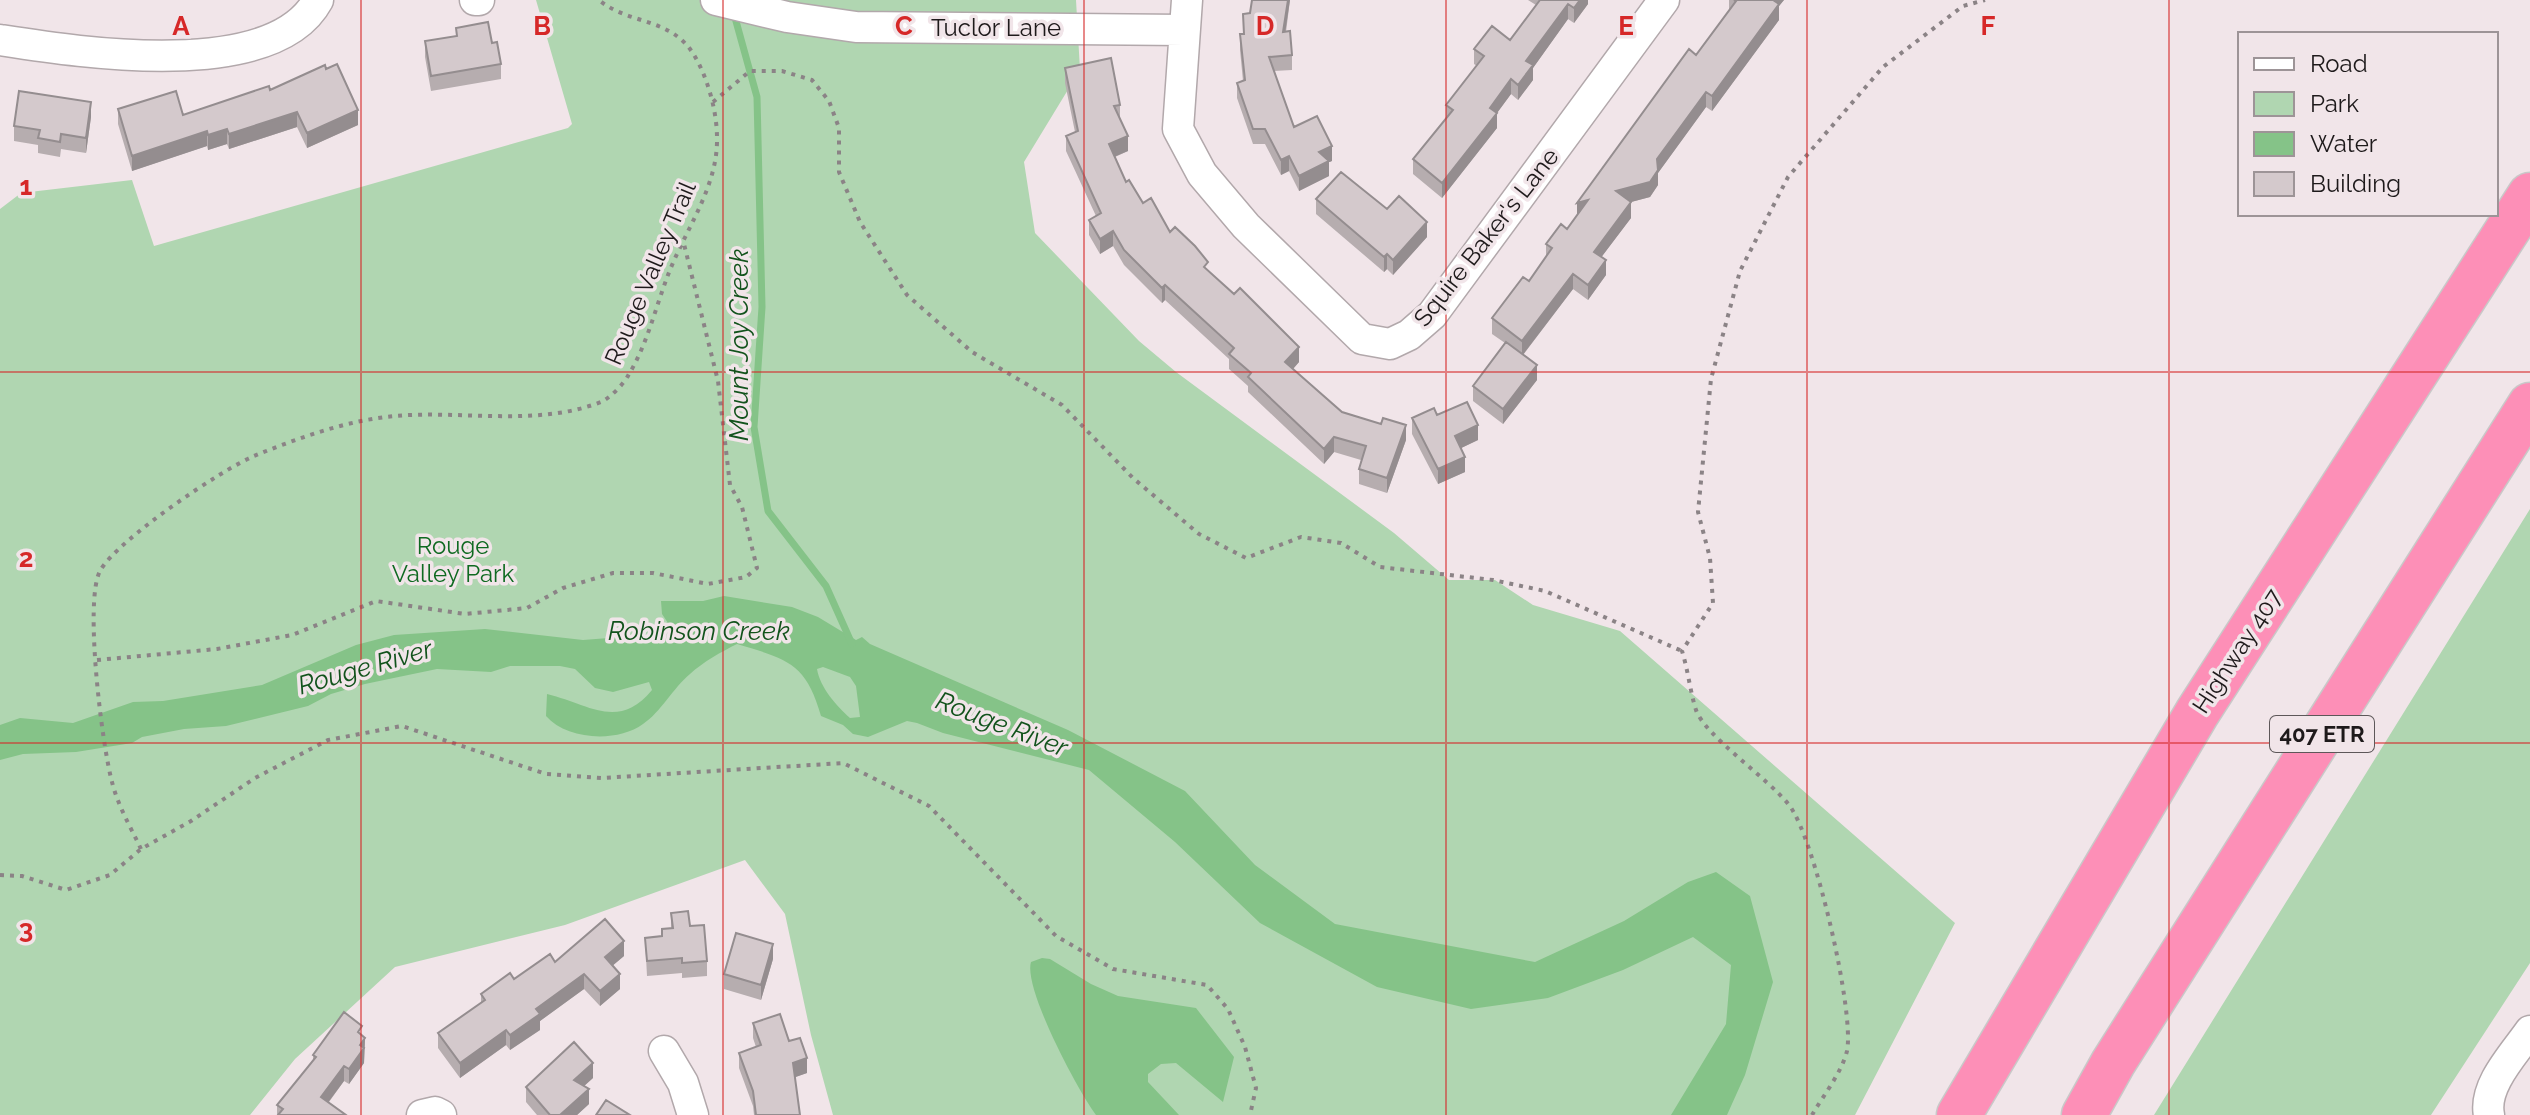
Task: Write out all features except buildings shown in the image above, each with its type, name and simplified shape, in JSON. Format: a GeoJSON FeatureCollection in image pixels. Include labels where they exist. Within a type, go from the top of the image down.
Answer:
{"type":"FeatureCollection","features":[{"type":"Feature","properties":{"kind":"highway","name":"Highway 407"},"geometry":{"type":"LineString","coordinates":[[1959,1115],[2197,713],[2530,195]]}},
{"type":"Feature","properties":{"kind":"highway","name":"407 ETR"},"geometry":{"type":"LineString","coordinates":[[2084,1115],[2113,1063],[2530,405]]}},
{"type":"Feature","properties":{"kind":"street"},"geometry":{"type":"LineString","coordinates":[[0,40],[118,57],[236,49],[272,41],[293,30],[318,0]]}},
{"type":"Feature","properties":{"kind":"street","name":"Tuclor Lane"},"geometry":{"type":"LineString","coordinates":[[716,0],[787,17],[856,27],[1184,30]]}},
{"type":"Feature","properties":{"kind":"street","name":"Squire Baker's Lane"},"geometry":{"type":"LineString","coordinates":[[1187,0],[1178,129],[1202,174],[1246,226],[1362,339],[1390,344],[1409,335],[1432,315],[1664,0]]}},
{"type":"Feature","properties":{"kind":"street"},"geometry":{"type":"LineString","coordinates":[[2488,1109],[2496,1081],[2530,1031]]}},
{"type":"Feature","properties":{"kind":"street"},"geometry":{"type":"LineString","coordinates":[[664,1051],[683,1083],[693,1115]]}},
{"type":"Feature","properties":{"kind":"path","name":"Rouge Valley Trail"},"geometry":{"type":"LineString","coordinates":[[141,849],[111,780],[98,678],[93,593],[108,561],[148,523],[251,457],[326,430],[393,416],[538,415],[574,411],[605,400],[629,375],[682,238],[709,188],[717,139],[712,102],[694,55],[673,30],[640,16],[613,11],[599,0]]}},
{"type":"Feature","properties":{"kind":"path"},"geometry":{"type":"LineString","coordinates":[[1812,1115],[1847,1051],[1846,1013],[1827,915],[1806,835],[1791,806],[1759,772],[1724,744],[1696,712],[1682,651],[1713,603],[1710,558],[1698,512],[1711,379],[1740,271],[1788,177],[1883,67],[1963,6],[1985,0]]}},
{"type":"Feature","properties":{"kind":"path"},"geometry":{"type":"LineString","coordinates":[[712,102],[750,71],[782,71],[812,80],[829,101],[839,128],[839,172],[860,222],[907,295],[972,352],[1062,405],[1133,478],[1199,534],[1246,558],[1301,537],[1341,543],[1380,567],[1493,580],[1545,591],[1682,651]]}},
{"type":"Feature","properties":{"kind":"path"},"geometry":{"type":"LineString","coordinates":[[97,660],[217,649],[292,635],[376,601],[465,614],[527,608],[563,588],[613,573],[653,573],[708,584],[746,577],[757,568],[754,546],[742,507],[730,485],[718,381],[682,238]]}},
{"type":"Feature","properties":{"kind":"path"},"geometry":{"type":"LineString","coordinates":[[0,875],[22,876],[66,890],[110,875],[141,849],[191,821],[255,778],[328,740],[402,726],[546,774],[601,778],[843,763],[929,806],[1056,936],[1113,969],[1207,985],[1228,1009],[1245,1047],[1256,1088],[1250,1115]]}},
{"type":"Feature","properties":{"kind":"green space","name":"Rouge Valley Park"},"geometry":{"type":"Polygon","coordinates":[[[536,0],[1076,0],[1080,70],[1024,162],[1035,233],[1139,341],[1176,372],[1394,533],[1449,580],[1495,580],[1533,605],[1620,631],[1955,923],[1855,1115],[833,1115],[811,1035],[785,914],[745,860],[565,925],[395,967],[295,1059],[250,1115],[0,1115],[0,209],[21,193],[132,180],[154,246],[568,128],[572,124],[536,0]]]}},
{"type":"Feature","properties":{"kind":"green space"},"geometry":{"type":"Polygon","coordinates":[[[2530,509],[2530,963],[2431,1115],[2154,1115],[2530,509]]]}},
{"type":"Feature","properties":{"kind":"water"},"geometry":{"type":"Polygon","coordinates":[[[724,596],[792,607],[818,617],[856,640],[862,637],[870,644],[1068,730],[1185,791],[1255,865],[1335,924],[1535,962],[1624,921],[1688,882],[1716,872],[1750,896],[1773,982],[1745,1075],[1727,1115],[1671,1115],[1726,1024],[1731,965],[1693,937],[1623,970],[1548,998],[1471,1009],[1377,987],[1260,923],[1175,842],[1089,770],[907,721],[868,737],[853,734],[843,725],[821,716],[808,684],[792,665],[737,644],[695,670],[643,724],[620,734],[579,734],[555,724],[546,716],[547,694],[590,708],[615,712],[639,702],[652,690],[649,682],[613,692],[595,688],[575,669],[560,666],[510,666],[491,672],[437,669],[365,684],[331,694],[308,706],[226,726],[184,729],[142,737],[132,743],[76,752],[23,754],[0,760],[0,725],[20,718],[73,723],[133,702],[163,701],[262,685],[356,645],[394,635],[485,629],[583,640],[660,634],[667,632],[670,626],[662,614],[661,601],[703,601],[724,596]],[[823,667],[817,669],[825,690],[835,702],[850,718],[860,717],[856,686],[850,677],[823,667]]]}},
{"type":"Feature","properties":{"kind":"water"},"geometry":{"type":"Polygon","coordinates":[[[1050,959],[1118,996],[1196,1008],[1234,1057],[1223,1102],[1176,1063],[1161,1064],[1148,1074],[1148,1082],[1179,1115],[1096,1115],[1065,1063],[1035,994],[1031,962],[1050,959]]]}},
{"type":"Feature","properties":{"kind":"waterway","name":"Mount Joy Creek"},"geometry":{"type":"LineString","coordinates":[[734,14],[757,97],[762,307],[754,427],[768,511],[826,586],[852,644]]}},
{"type":"Feature","properties":{"kind":"water label","name":"Robinson Creek"},"geometry":{"type":"Point","coordinates":[699,631]}},
{"type":"Feature","properties":{"kind":"water label","name":"Rouge River"},"geometry":{"type":"Point","coordinates":[365,667]}},
{"type":"Feature","properties":{"kind":"water label","name":"Rouge River"},"geometry":{"type":"Point","coordinates":[1002,724]}}]}
